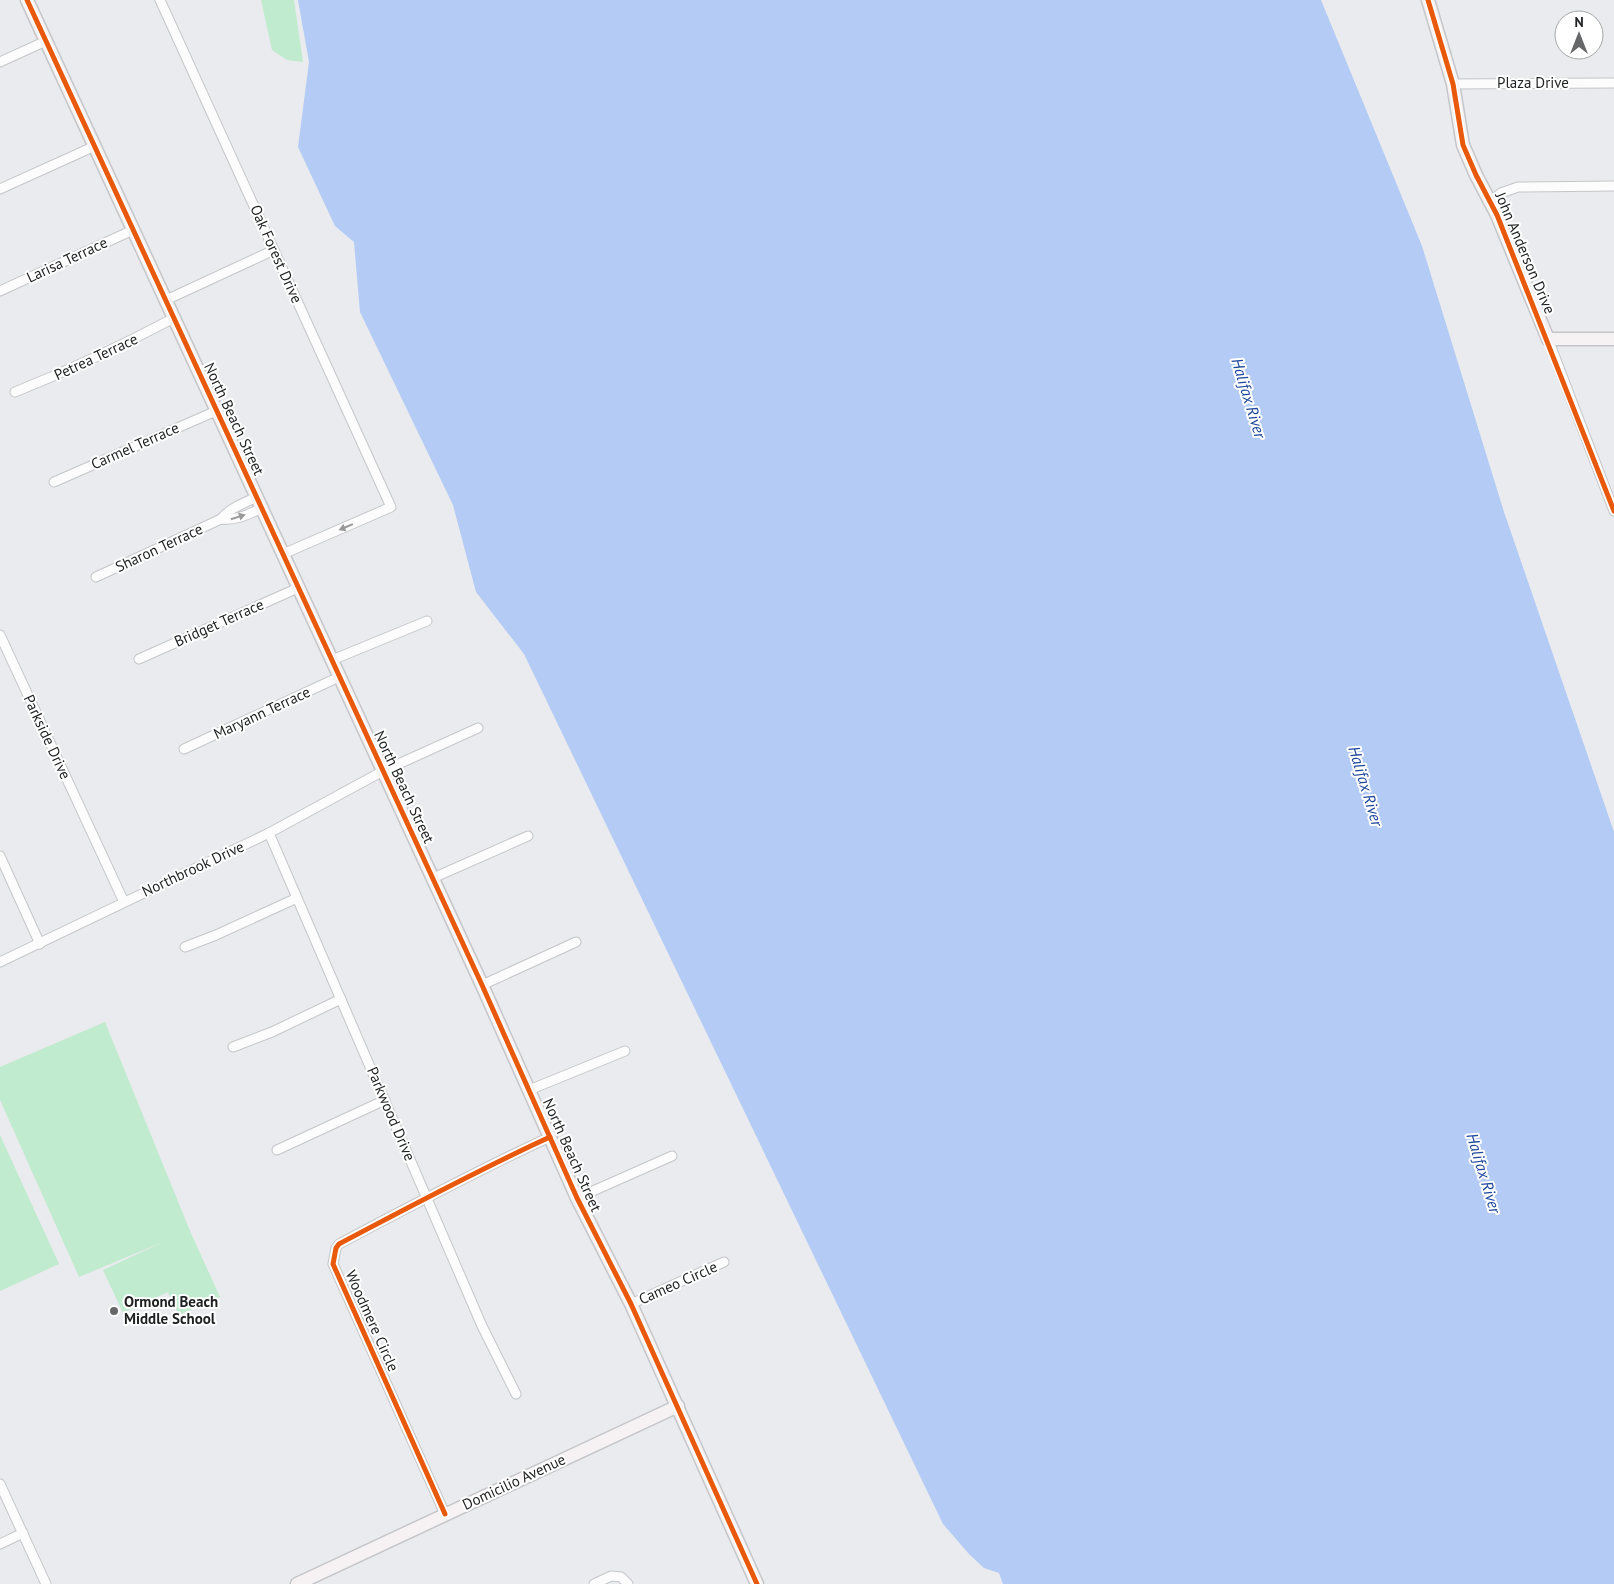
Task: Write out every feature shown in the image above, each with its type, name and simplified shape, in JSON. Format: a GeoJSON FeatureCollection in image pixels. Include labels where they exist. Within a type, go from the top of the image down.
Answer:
{"type":"FeatureCollection","features":[{"type":"Feature","properties":{"kind":"street","name":"North Beach Street"},"geometry":{"type":"LineString","coordinates":[[27,0],[482,984],[577,1198],[631,1304],[757,1584]]}},
{"type":"Feature","properties":{"kind":"street","name":"Oak Forest Drive"},"geometry":{"type":"LineString","coordinates":[[160,0],[391,508],[283,554]]}},
{"type":"Feature","properties":{"kind":"street","name":"John Anderson Drive"},"geometry":{"type":"LineString","coordinates":[[1428,0],[1453,84],[1463,145],[1476,175],[1491,201],[1548,339],[1614,511]]}},
{"type":"Feature","properties":{"kind":"street"},"geometry":{"type":"LineString","coordinates":[[0,62],[46,41]]}},
{"type":"Feature","properties":{"kind":"street","name":"Plaza Drive"},"geometry":{"type":"LineString","coordinates":[[1453,84],[1614,83]]}},
{"type":"Feature","properties":{"kind":"street"},"geometry":{"type":"LineString","coordinates":[[0,189],[95,146]]}},
{"type":"Feature","properties":{"kind":"street"},"geometry":{"type":"LineString","coordinates":[[1491,201],[1501,193],[1518,187],[1614,186]]}},
{"type":"Feature","properties":{"kind":"street","name":"Larisa Terrace"},"geometry":{"type":"LineString","coordinates":[[0,291],[134,230]]}},
{"type":"Feature","properties":{"kind":"street"},"geometry":{"type":"LineString","coordinates":[[166,300],[274,250]]}},
{"type":"Feature","properties":{"kind":"street","name":"Petrea Terrace"},"geometry":{"type":"LineString","coordinates":[[15,392],[56,376],[130,342],[174,318]]}},
{"type":"Feature","properties":{"kind":"street"},"geometry":{"type":"LineString","coordinates":[[1548,339],[1614,339]]}},
{"type":"Feature","properties":{"kind":"street","name":"Carmel Terrace"},"geometry":{"type":"LineString","coordinates":[[54,482],[216,411]]}},
{"type":"Feature","properties":{"kind":"street","name":"Sharon Terrace"},"geometry":{"type":"LineString","coordinates":[[96,577],[221,519],[228,520],[242,517],[260,502]]}},
{"type":"Feature","properties":{"kind":"street","name":"Bridget Terrace"},"geometry":{"type":"LineString","coordinates":[[139,659],[298,588]]}},
{"type":"Feature","properties":{"kind":"street"},"geometry":{"type":"LineString","coordinates":[[332,660],[427,621]]}},
{"type":"Feature","properties":{"kind":"street","name":"Parkside Drive"},"geometry":{"type":"LineString","coordinates":[[0,635],[124,902]]}},
{"type":"Feature","properties":{"kind":"street","name":"Maryann Terrace"},"geometry":{"type":"LineString","coordinates":[[184,749],[339,677]]}},
{"type":"Feature","properties":{"kind":"street","name":"Northbrook Drive"},"geometry":{"type":"LineString","coordinates":[[0,962],[269,833],[383,771],[478,728]]}},
{"type":"Feature","properties":{"kind":"street","name":"Parkwood Drive"},"geometry":{"type":"LineString","coordinates":[[269,833],[482,1326],[516,1394]]}},
{"type":"Feature","properties":{"kind":"street"},"geometry":{"type":"LineString","coordinates":[[433,878],[528,836]]}},
{"type":"Feature","properties":{"kind":"street"},"geometry":{"type":"LineString","coordinates":[[0,856],[40,944]]}},
{"type":"Feature","properties":{"kind":"street"},"geometry":{"type":"LineString","coordinates":[[185,947],[297,898]]}},
{"type":"Feature","properties":{"kind":"street"},"geometry":{"type":"LineString","coordinates":[[482,984],[576,942]]}},
{"type":"Feature","properties":{"kind":"street"},"geometry":{"type":"LineString","coordinates":[[232,1047],[272,1032],[341,999]]}},
{"type":"Feature","properties":{"kind":"street"},"geometry":{"type":"LineString","coordinates":[[529,1090],[625,1050]]}},
{"type":"Feature","properties":{"kind":"street"},"geometry":{"type":"LineString","coordinates":[[277,1150],[385,1100]]}},
{"type":"Feature","properties":{"kind":"street","name":"Woodmere Circle"},"geometry":{"type":"LineString","coordinates":[[445,1514],[333,1264],[336,1248],[339,1244],[427,1198],[550,1137]]}},
{"type":"Feature","properties":{"kind":"street"},"geometry":{"type":"LineString","coordinates":[[577,1198],[672,1156]]}},
{"type":"Feature","properties":{"kind":"street","name":"Cameo Circle"},"geometry":{"type":"LineString","coordinates":[[631,1304],[724,1262]]}},
{"type":"Feature","properties":{"kind":"street","name":"Domicilio Avenue"},"geometry":{"type":"LineString","coordinates":[[297,1584],[678,1406]]}},
{"type":"Feature","properties":{"kind":"street"},"geometry":{"type":"LineString","coordinates":[[0,1484],[46,1584]]}},
{"type":"Feature","properties":{"kind":"street"},"geometry":{"type":"LineString","coordinates":[[0,1544],[23,1533]]}},
{"type":"Feature","properties":{"kind":"street"},"geometry":{"type":"LineString","coordinates":[[594,1584],[611,1576],[621,1577],[628,1584]]}},
{"type":"Feature","properties":{"kind":"green space"},"geometry":{"type":"Polygon","coordinates":[[[261,0],[294,0],[303,62],[287,60],[272,50],[261,0]]]}},
{"type":"Feature","properties":{"kind":"green space"},"geometry":{"type":"Polygon","coordinates":[[[105,1022],[190,1231],[220,1297],[179,1315],[168,1292],[123,1313],[103,1270],[163,1242],[79,1277],[0,1100],[0,1067],[105,1022]]]}},
{"type":"Feature","properties":{"kind":"green space"},"geometry":{"type":"Polygon","coordinates":[[[0,1135],[59,1264],[0,1291],[0,1135]]]}},
{"type":"Feature","properties":{"kind":"water","name":"Halifax River"},"geometry":{"type":"Polygon","coordinates":[[[298,0],[1321,0],[1422,246],[1504,512],[1614,832],[1614,1584],[1003,1584],[999,1573],[984,1568],[943,1524],[524,654],[476,592],[453,505],[360,312],[354,242],[335,226],[298,147],[309,62],[298,0]]]}},
{"type":"Feature","properties":{"kind":"cycle path"},"geometry":{"type":"LineString","coordinates":[[27,0],[482,985],[577,1198],[631,1304],[757,1584]]}},
{"type":"Feature","properties":{"kind":"cycle path"},"geometry":{"type":"LineString","coordinates":[[1428,0],[1453,84],[1463,145],[1497,215],[1614,511]]}},
{"type":"Feature","properties":{"kind":"cycle path"},"geometry":{"type":"LineString","coordinates":[[445,1514],[333,1264],[336,1248],[339,1244],[496,1162],[550,1137]]}},
{"type":"Feature","properties":{"kind":"place","name":"Ormond Beach Middle School"},"geometry":{"type":"Point","coordinates":[114,1311]}}]}
